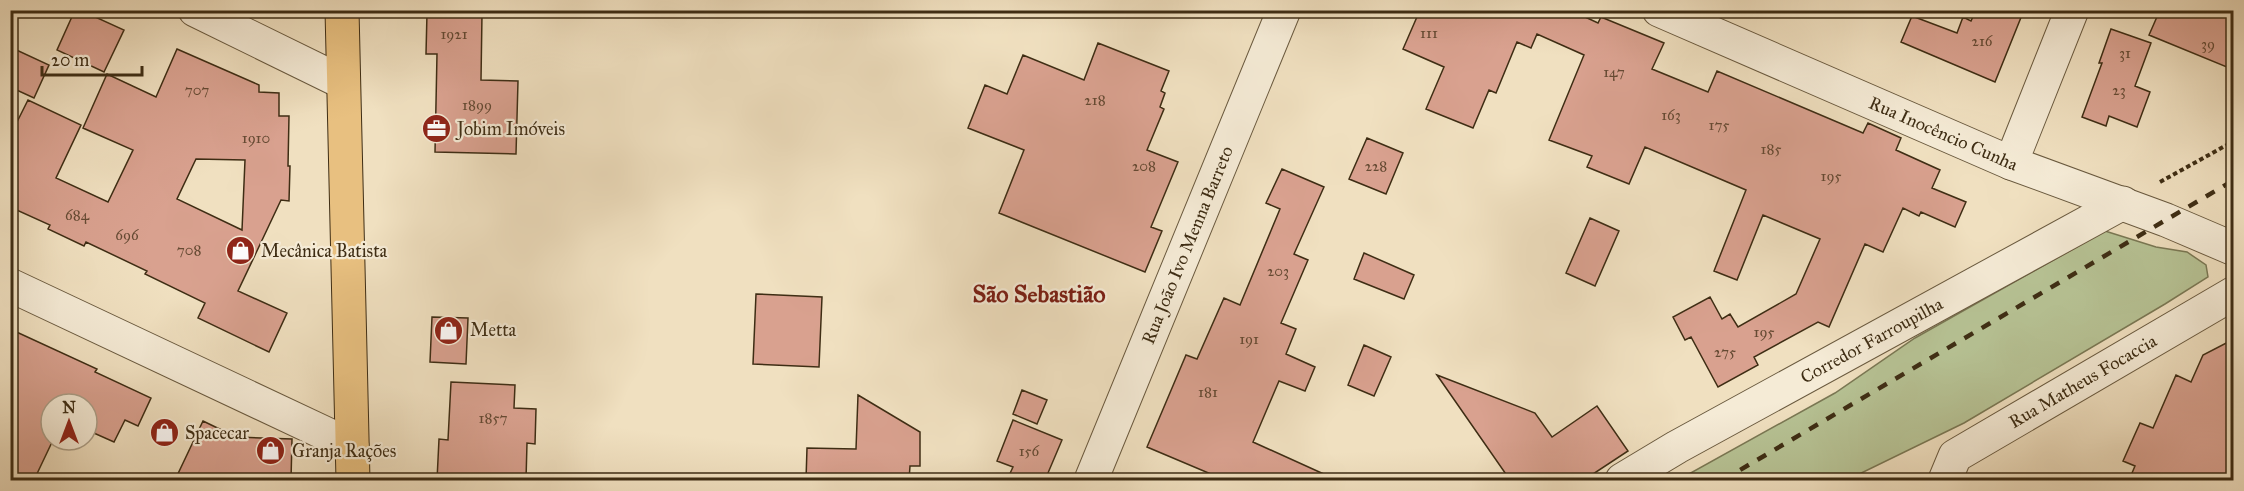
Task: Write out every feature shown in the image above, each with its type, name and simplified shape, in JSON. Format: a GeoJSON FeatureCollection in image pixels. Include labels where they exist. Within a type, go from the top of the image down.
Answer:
{"type":"FeatureCollection","features":[{"type":"Feature","properties":{"kind":"main road"},"geometry":{"type":"LineString","coordinates":[[342,10],[353,480]]}},
{"type":"Feature","properties":{"kind":"street"},"geometry":{"type":"LineString","coordinates":[[195,10],[342,82]]}},
{"type":"Feature","properties":{"kind":"street","name":"Rua João Ivo Menna Barreto"},"geometry":{"type":"LineString","coordinates":[[1091,480],[1284,10]]}},
{"type":"Feature","properties":{"kind":"street","name":"Rua Inocêncio Cunha"},"geometry":{"type":"LineString","coordinates":[[1659,10],[2011,163],[2123,204],[2234,249]]}},
{"type":"Feature","properties":{"kind":"street"},"geometry":{"type":"LineString","coordinates":[[2011,163],[2072,10]]}},
{"type":"Feature","properties":{"kind":"street","name":"Corredor Farroupilha"},"geometry":{"type":"LineString","coordinates":[[1622,480],[1677,447],[2123,204]]}},
{"type":"Feature","properties":{"kind":"street"},"geometry":{"type":"LineString","coordinates":[[10,285],[352,446]]}},
{"type":"Feature","properties":{"kind":"street","name":"Rua Matheus Focaccia"},"geometry":{"type":"LineString","coordinates":[[1945,480],[1955,456],[2234,293]]}},
{"type":"Feature","properties":{"kind":"path"},"geometry":{"type":"LineString","coordinates":[[2123,204],[2234,141]]}},
{"type":"Feature","properties":{"kind":"green space"},"geometry":{"type":"Polygon","coordinates":[[[2105,231],[2156,247],[2187,252],[2206,265],[2208,277],[1964,423],[1847,480],[1678,480],[1835,393],[1915,338],[2105,231]]]}},
{"type":"Feature","properties":{"kind":"building"},"geometry":{"type":"Polygon","coordinates":[[[75,10],[80,10],[124,30],[104,72],[57,50],[75,10]]]}},
{"type":"Feature","properties":{"kind":"building"},"geometry":{"type":"Polygon","coordinates":[[[1420,10],[1570,10],[1598,23],[1601,17],[1664,43],[1652,69],[1708,92],[1717,71],[1863,133],[1868,123],[1901,138],[1896,150],[1940,170],[1932,188],[1966,202],[1955,227],[1921,212],[1919,216],[1903,208],[1883,252],[1865,244],[1829,327],[1818,322],[1754,357],[1758,365],[1718,387],[1691,337],[1685,340],[1673,317],[1710,297],[1722,319],[1730,314],[1738,327],[1796,294],[1820,239],[1763,215],[1737,280],[1714,271],[1746,190],[1645,147],[1629,184],[1587,167],[1592,156],[1549,140],[1584,55],[1537,34],[1531,48],[1517,42],[1496,93],[1489,90],[1473,128],[1426,109],[1444,67],[1403,49],[1420,10]]]}},
{"type":"Feature","properties":{"kind":"building"},"geometry":{"type":"Polygon","coordinates":[[[1976,10],[2024,10],[1995,82],[1901,42],[1912,16],[1957,33],[1963,17],[1971,21],[1976,10]]]}},
{"type":"Feature","properties":{"kind":"building"},"geometry":{"type":"Polygon","coordinates":[[[2160,10],[2234,10],[2234,70],[2149,35],[2160,10]]]}},
{"type":"Feature","properties":{"kind":"building"},"geometry":{"type":"Polygon","coordinates":[[[427,13],[482,14],[481,80],[518,81],[516,154],[435,152],[437,54],[426,54],[427,13]]]}},
{"type":"Feature","properties":{"kind":"building"},"geometry":{"type":"Polygon","coordinates":[[[2111,29],[2151,43],[2135,86],[2150,92],[2137,127],[2109,116],[2106,126],[2082,117],[2102,63],[2099,63],[2111,29]]]}},
{"type":"Feature","properties":{"kind":"building"},"geometry":{"type":"Polygon","coordinates":[[[1098,43],[1169,71],[1161,91],[1165,93],[1160,107],[1164,109],[1147,150],[1178,162],[1151,227],[1162,231],[1145,272],[999,213],[1024,150],[968,128],[985,85],[1007,94],[1023,55],[1084,80],[1098,43]]]}},
{"type":"Feature","properties":{"kind":"building"},"geometry":{"type":"Polygon","coordinates":[[[10,47],[49,65],[34,98],[10,87],[10,47]]]}},
{"type":"Feature","properties":{"kind":"building"},"geometry":{"type":"Polygon","coordinates":[[[177,49],[259,85],[259,92],[279,93],[279,116],[289,116],[289,201],[281,200],[238,291],[287,313],[269,352],[198,318],[205,303],[145,274],[147,271],[86,242],[84,246],[48,229],[50,225],[10,207],[10,136],[28,100],[81,125],[56,178],[108,202],[133,150],[83,128],[107,74],[156,97],[177,49]],[[196,159],[177,199],[242,230],[245,160],[196,159]]]}},
{"type":"Feature","properties":{"kind":"building"},"geometry":{"type":"Polygon","coordinates":[[[1367,138],[1403,153],[1386,194],[1349,179],[1367,138]]]}},
{"type":"Feature","properties":{"kind":"building"},"geometry":{"type":"Polygon","coordinates":[[[1282,169],[1324,187],[1294,254],[1308,260],[1281,323],[1296,329],[1286,354],[1315,367],[1305,391],[1279,381],[1253,442],[1337,480],[1225,480],[1147,447],[1186,355],[1197,359],[1224,298],[1240,305],[1280,209],[1266,203],[1282,169]]]}},
{"type":"Feature","properties":{"kind":"building"},"geometry":{"type":"Polygon","coordinates":[[[1590,218],[1619,231],[1595,286],[1566,273],[1590,218]]]}},
{"type":"Feature","properties":{"kind":"building"},"geometry":{"type":"Polygon","coordinates":[[[1364,253],[1414,275],[1404,299],[1354,279],[1364,253]]]}},
{"type":"Feature","properties":{"kind":"building"},"geometry":{"type":"Polygon","coordinates":[[[756,294],[822,297],[819,367],[753,364],[756,294]]]}},
{"type":"Feature","properties":{"kind":"building","name":"Metta"},"geometry":{"type":"Polygon","coordinates":[[[432,317],[468,318],[466,364],[430,362],[432,317]]]}},
{"type":"Feature","properties":{"kind":"building"},"geometry":{"type":"Polygon","coordinates":[[[10,329],[97,369],[95,372],[151,398],[138,426],[125,420],[114,442],[99,435],[99,392],[39,392],[39,452],[47,452],[34,480],[10,480],[10,329]]]}},
{"type":"Feature","properties":{"kind":"building"},"geometry":{"type":"Polygon","coordinates":[[[2234,339],[2234,480],[2129,480],[2135,466],[2123,461],[2140,423],[2153,428],[2176,375],[2191,382],[2203,355],[2234,339]]]}},
{"type":"Feature","properties":{"kind":"building"},"geometry":{"type":"Polygon","coordinates":[[[1364,345],[1391,357],[1374,396],[1348,385],[1364,345]]]}},
{"type":"Feature","properties":{"kind":"building"},"geometry":{"type":"Polygon","coordinates":[[[1437,375],[1535,413],[1552,437],[1597,406],[1628,451],[1584,480],[1510,480],[1437,375]]]}},
{"type":"Feature","properties":{"kind":"building"},"geometry":{"type":"Polygon","coordinates":[[[451,382],[515,385],[514,408],[536,409],[535,444],[527,443],[526,480],[437,480],[439,439],[448,440],[451,382]]]}},
{"type":"Feature","properties":{"kind":"building"},"geometry":{"type":"Polygon","coordinates":[[[1022,390],[1047,400],[1037,424],[1013,414],[1022,390]]]}},
{"type":"Feature","properties":{"kind":"building"},"geometry":{"type":"Polygon","coordinates":[[[858,395],[920,432],[920,466],[910,466],[909,480],[806,480],[807,448],[856,449],[858,395]]]}},
{"type":"Feature","properties":{"kind":"building"},"geometry":{"type":"Polygon","coordinates":[[[1013,420],[1062,440],[1045,480],[1007,480],[1013,467],[997,461],[1013,420]]]}},
{"type":"Feature","properties":{"kind":"building"},"geometry":{"type":"Polygon","coordinates":[[[203,421],[236,437],[292,439],[291,480],[175,480],[203,421]]]}},
{"type":"Feature","properties":{"kind":"railway"},"geometry":{"type":"LineString","coordinates":[[1723,480],[2234,180]]}},
{"type":"Feature","properties":{"kind":"place","name":"Jobim Imóveis"},"geometry":{"type":"Point","coordinates":[436,129]}},
{"type":"Feature","properties":{"kind":"place","name":"Mecânica Batista"},"geometry":{"type":"Point","coordinates":[240,251]}},
{"type":"Feature","properties":{"kind":"place","name":"Metta"},"geometry":{"type":"Point","coordinates":[449,330]}},
{"type":"Feature","properties":{"kind":"place","name":"Spacecar"},"geometry":{"type":"Point","coordinates":[164,433]}},
{"type":"Feature","properties":{"kind":"place","name":"Granja Rações"},"geometry":{"type":"Point","coordinates":[271,451]}},
{"type":"Feature","properties":{"kind":"district","name":"São Sebastião"},"geometry":{"type":"Point","coordinates":[1039,294]}}]}
